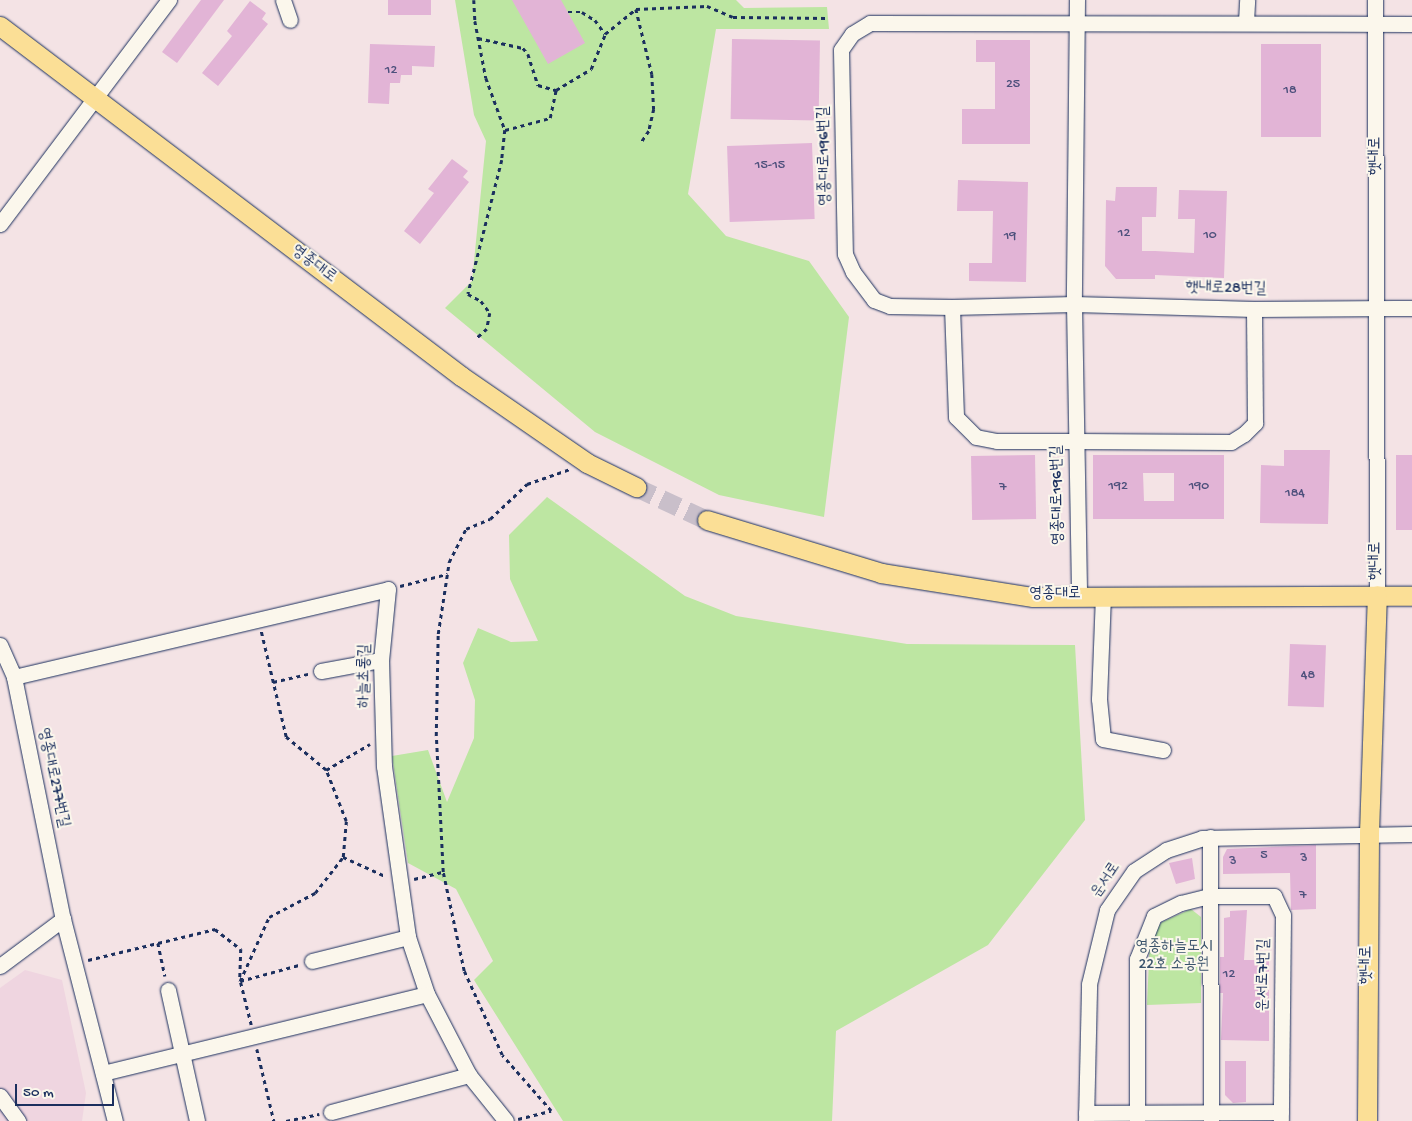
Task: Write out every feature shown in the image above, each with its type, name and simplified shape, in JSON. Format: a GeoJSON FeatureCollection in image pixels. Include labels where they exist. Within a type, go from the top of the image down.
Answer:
{"type":"FeatureCollection","features":[{"type":"Feature","properties":{"kind":"main road","name":"영종대로"},"geometry":{"type":"LineString","coordinates":[[0,26],[92,98],[461,376],[587,463],[636,487]]}},
{"type":"Feature","properties":{"kind":"main road","name":"영종대로"},"geometry":{"type":"LineString","coordinates":[[707,520],[881,573],[1033,597],[1079,595],[1412,596]]}},
{"type":"Feature","properties":{"kind":"main road","name":"햇내로"},"geometry":{"type":"LineString","coordinates":[[1367,1121],[1369,833],[1377,595]]}},
{"type":"Feature","properties":{"kind":"street"},"geometry":{"type":"LineString","coordinates":[[0,224],[92,98],[169,0]]}},
{"type":"Feature","properties":{"kind":"street"},"geometry":{"type":"LineString","coordinates":[[283,0],[290,20]]}},
{"type":"Feature","properties":{"kind":"street","name":"영종대로196번길"},"geometry":{"type":"LineString","coordinates":[[1077,0],[1074,304],[1079,595]]}},
{"type":"Feature","properties":{"kind":"street"},"geometry":{"type":"LineString","coordinates":[[1246,0],[1246,22]]}},
{"type":"Feature","properties":{"kind":"street","name":"햇내로"},"geometry":{"type":"LineString","coordinates":[[1376,0],[1377,595]]}},
{"type":"Feature","properties":{"kind":"street"},"geometry":{"type":"LineString","coordinates":[[1077,21],[1412,24]]}},
{"type":"Feature","properties":{"kind":"street","name":"영종대로196번길"},"geometry":{"type":"LineString","coordinates":[[1074,304],[952,308],[890,306],[874,300],[853,272],[844,254],[841,50],[852,34],[870,23],[1077,21]]}},
{"type":"Feature","properties":{"kind":"street","name":"햇내로28번길"},"geometry":{"type":"LineString","coordinates":[[1074,304],[1254,309],[1412,308]]}},
{"type":"Feature","properties":{"kind":"street"},"geometry":{"type":"LineString","coordinates":[[952,308],[956,417],[976,437],[997,440],[1231,442],[1244,434],[1255,423],[1254,309]]}},
{"type":"Feature","properties":{"kind":"street"},"geometry":{"type":"LineString","coordinates":[[14,677],[388,589]]}},
{"type":"Feature","properties":{"kind":"street","name":"하늘초롱길"},"geometry":{"type":"LineString","coordinates":[[388,589],[381,660],[384,766],[408,937],[427,994],[469,1075],[511,1120]]}},
{"type":"Feature","properties":{"kind":"street"},"geometry":{"type":"LineString","coordinates":[[1103,595],[1100,698],[1103,739],[1163,750]]}},
{"type":"Feature","properties":{"kind":"street","name":"영종대로277번길"},"geometry":{"type":"LineString","coordinates":[[0,645],[14,677],[63,919],[115,1121]]}},
{"type":"Feature","properties":{"kind":"street"},"geometry":{"type":"LineString","coordinates":[[321,671],[381,660]]}},
{"type":"Feature","properties":{"kind":"street","name":"운서로"},"geometry":{"type":"LineString","coordinates":[[1086,1117],[1089,984],[1107,910],[1134,871],[1166,850],[1210,837],[1369,833],[1412,834]]}},
{"type":"Feature","properties":{"kind":"street"},"geometry":{"type":"LineString","coordinates":[[1210,837],[1211,1116]]}},
{"type":"Feature","properties":{"kind":"street","name":"운서로7번길"},"geometry":{"type":"LineString","coordinates":[[1137,1117],[1137,959],[1154,916],[1181,902],[1210,896],[1274,896],[1283,915],[1281,1116]]}},
{"type":"Feature","properties":{"kind":"street"},"geometry":{"type":"LineString","coordinates":[[0,966],[63,919]]}},
{"type":"Feature","properties":{"kind":"street"},"geometry":{"type":"LineString","coordinates":[[312,961],[408,937]]}},
{"type":"Feature","properties":{"kind":"street"},"geometry":{"type":"LineString","coordinates":[[168,990],[197,1121]]}},
{"type":"Feature","properties":{"kind":"street"},"geometry":{"type":"LineString","coordinates":[[103,1073],[427,994]]}},
{"type":"Feature","properties":{"kind":"street"},"geometry":{"type":"LineString","coordinates":[[330,1112],[469,1075]]}},
{"type":"Feature","properties":{"kind":"street"},"geometry":{"type":"LineString","coordinates":[[0,1096],[18,1121]]}},
{"type":"Feature","properties":{"kind":"street"},"geometry":{"type":"LineString","coordinates":[[1086,1117],[1281,1116]]}},
{"type":"Feature","properties":{"kind":"path"},"geometry":{"type":"LineString","coordinates":[[474,0],[478,38],[486,78],[505,130],[502,160],[468,294],[481,300],[490,313],[487,329],[476,339]]}},
{"type":"Feature","properties":{"kind":"path"},"geometry":{"type":"LineString","coordinates":[[660,0],[660,6]]}},
{"type":"Feature","properties":{"kind":"path"},"geometry":{"type":"LineString","coordinates":[[478,38],[523,48],[528,54],[538,85],[556,90],[591,69],[605,34],[636,9],[660,6],[707,6],[733,17],[827,18]]}},
{"type":"Feature","properties":{"kind":"path"},"geometry":{"type":"LineString","coordinates":[[636,9],[652,74],[654,109],[649,131],[640,143]]}},
{"type":"Feature","properties":{"kind":"path"},"geometry":{"type":"LineString","coordinates":[[568,12],[582,12],[595,20],[605,34]]}},
{"type":"Feature","properties":{"kind":"path"},"geometry":{"type":"LineString","coordinates":[[505,130],[550,118],[556,90]]}},
{"type":"Feature","properties":{"kind":"path"},"geometry":{"type":"LineString","coordinates":[[511,1120],[551,1111],[502,1055],[464,971],[443,872],[436,736],[438,634],[449,562],[466,529],[490,518],[527,484],[587,463]]}},
{"type":"Feature","properties":{"kind":"path"},"geometry":{"type":"LineString","coordinates":[[388,589],[447,574]]}},
{"type":"Feature","properties":{"kind":"path"},"geometry":{"type":"LineString","coordinates":[[240,981],[269,917],[315,893],[343,856],[346,821],[326,770],[286,737],[258,620]]}},
{"type":"Feature","properties":{"kind":"path"},"geometry":{"type":"LineString","coordinates":[[273,682],[321,671]]}},
{"type":"Feature","properties":{"kind":"path"},"geometry":{"type":"LineString","coordinates":[[326,770],[383,736]]}},
{"type":"Feature","properties":{"kind":"path"},"geometry":{"type":"LineString","coordinates":[[74,964],[215,929],[241,949],[240,981],[252,1028]]}},
{"type":"Feature","properties":{"kind":"path"},"geometry":{"type":"LineString","coordinates":[[158,943],[168,990]]}},
{"type":"Feature","properties":{"kind":"path"},"geometry":{"type":"LineString","coordinates":[[240,981],[312,961]]}},
{"type":"Feature","properties":{"kind":"path"},"geometry":{"type":"LineString","coordinates":[[256,1046],[274,1121]]}},
{"type":"Feature","properties":{"kind":"path"},"geometry":{"type":"LineString","coordinates":[[286,1121],[330,1112]]}},
{"type":"Feature","properties":{"kind":"shaded area"},"geometry":{"type":"Polygon","coordinates":[[[25,970],[62,980],[86,1093],[82,1121],[0,1121],[0,988],[25,970]]]}},
{"type":"Feature","properties":{"kind":"green space"},"geometry":{"type":"Polygon","coordinates":[[[455,0],[736,0],[744,8],[827,7],[829,29],[716,29],[688,194],[726,236],[809,261],[849,317],[824,517],[719,495],[595,432],[445,308],[472,281],[486,141],[474,115],[455,0]]]}},
{"type":"Feature","properties":{"kind":"green space"},"geometry":{"type":"Polygon","coordinates":[[[547,497],[685,596],[736,616],[907,644],[1075,645],[1085,820],[988,945],[836,1031],[832,1121],[563,1121],[474,980],[493,961],[456,889],[408,863],[392,756],[428,750],[447,802],[474,738],[475,700],[463,663],[478,628],[511,642],[538,641],[510,579],[509,535],[547,497]]]}},
{"type":"Feature","properties":{"kind":"green space","name":"영종하늘도시 22호 소공원"},"geometry":{"type":"Polygon","coordinates":[[[1191,909],[1201,917],[1201,1003],[1147,1005],[1150,936],[1162,922],[1191,909]]]}},
{"type":"Feature","properties":{"kind":"building"},"geometry":{"type":"Polygon","coordinates":[[[201,0],[224,0],[177,63],[162,52],[201,0]]]}},
{"type":"Feature","properties":{"kind":"building"},"geometry":{"type":"Polygon","coordinates":[[[388,0],[431,0],[431,15],[388,15],[388,0]]]}},
{"type":"Feature","properties":{"kind":"building"},"geometry":{"type":"Polygon","coordinates":[[[512,0],[561,0],[585,43],[548,64],[512,0]]]}},
{"type":"Feature","properties":{"kind":"building"},"geometry":{"type":"Polygon","coordinates":[[[250,1],[266,13],[262,19],[268,24],[218,86],[202,73],[232,36],[227,31],[250,1]]]}},
{"type":"Feature","properties":{"kind":"building"},"geometry":{"type":"Polygon","coordinates":[[[732,39],[820,41],[819,121],[731,119],[732,39]]]}},
{"type":"Feature","properties":{"kind":"building"},"geometry":{"type":"Polygon","coordinates":[[[976,40],[1030,40],[1030,144],[962,144],[962,109],[995,109],[995,62],[976,62],[976,40]]]}},
{"type":"Feature","properties":{"kind":"building"},"geometry":{"type":"Polygon","coordinates":[[[370,44],[435,46],[434,67],[412,66],[412,75],[401,75],[400,83],[390,83],[389,104],[368,103],[370,44]]]}},
{"type":"Feature","properties":{"kind":"building"},"geometry":{"type":"Polygon","coordinates":[[[1261,44],[1321,44],[1321,137],[1261,137],[1261,44]]]}},
{"type":"Feature","properties":{"kind":"building"},"geometry":{"type":"Polygon","coordinates":[[[812,143],[815,219],[730,222],[727,146],[812,143]]]}},
{"type":"Feature","properties":{"kind":"building"},"geometry":{"type":"Polygon","coordinates":[[[452,159],[468,171],[463,177],[469,182],[420,244],[404,231],[434,193],[428,189],[452,159]]]}},
{"type":"Feature","properties":{"kind":"building"},"geometry":{"type":"Polygon","coordinates":[[[958,180],[1028,182],[1026,282],[969,281],[969,263],[992,263],[993,211],[957,211],[958,180]]]}},
{"type":"Feature","properties":{"kind":"building"},"geometry":{"type":"Polygon","coordinates":[[[1116,187],[1157,187],[1156,217],[1142,217],[1142,251],[1194,253],[1195,219],[1178,219],[1179,190],[1227,191],[1224,278],[1155,275],[1155,279],[1116,279],[1105,266],[1106,200],[1115,201],[1116,187]]]}},
{"type":"Feature","properties":{"kind":"building"},"geometry":{"type":"Polygon","coordinates":[[[1284,450],[1330,450],[1328,524],[1260,523],[1261,465],[1284,466],[1284,450]]]}},
{"type":"Feature","properties":{"kind":"building"},"geometry":{"type":"Polygon","coordinates":[[[1035,455],[1036,519],[972,520],[971,456],[1035,455]]]}},
{"type":"Feature","properties":{"kind":"building"},"geometry":{"type":"Polygon","coordinates":[[[1093,455],[1224,455],[1224,519],[1093,519],[1093,455]],[[1143,473],[1144,501],[1174,501],[1174,473],[1143,473]]]}},
{"type":"Feature","properties":{"kind":"building"},"geometry":{"type":"Polygon","coordinates":[[[1396,455],[1412,455],[1412,530],[1396,530],[1396,455]]]}},
{"type":"Feature","properties":{"kind":"building"},"geometry":{"type":"Polygon","coordinates":[[[1290,644],[1326,645],[1324,707],[1288,706],[1290,644]]]}},
{"type":"Feature","properties":{"kind":"building"},"geometry":{"type":"Polygon","coordinates":[[[1316,845],[1316,909],[1291,910],[1290,873],[1223,874],[1223,857],[1227,849],[1316,845]]]}},
{"type":"Feature","properties":{"kind":"building"},"geometry":{"type":"Polygon","coordinates":[[[1192,858],[1195,879],[1176,884],[1169,863],[1192,858]]]}},
{"type":"Feature","properties":{"kind":"building"},"geometry":{"type":"Polygon","coordinates":[[[1247,910],[1244,960],[1269,960],[1269,1041],[1221,1040],[1223,993],[1220,993],[1220,957],[1224,957],[1224,918],[1230,917],[1230,911],[1247,910]]]}},
{"type":"Feature","properties":{"kind":"building"},"geometry":{"type":"Polygon","coordinates":[[[1225,1061],[1246,1061],[1246,1102],[1233,1103],[1225,1095],[1225,1061]]]}},
{"type":"Feature","properties":{"kind":"tunnel"},"geometry":{"type":"LineString","coordinates":[[636,487],[707,520]]}}]}
